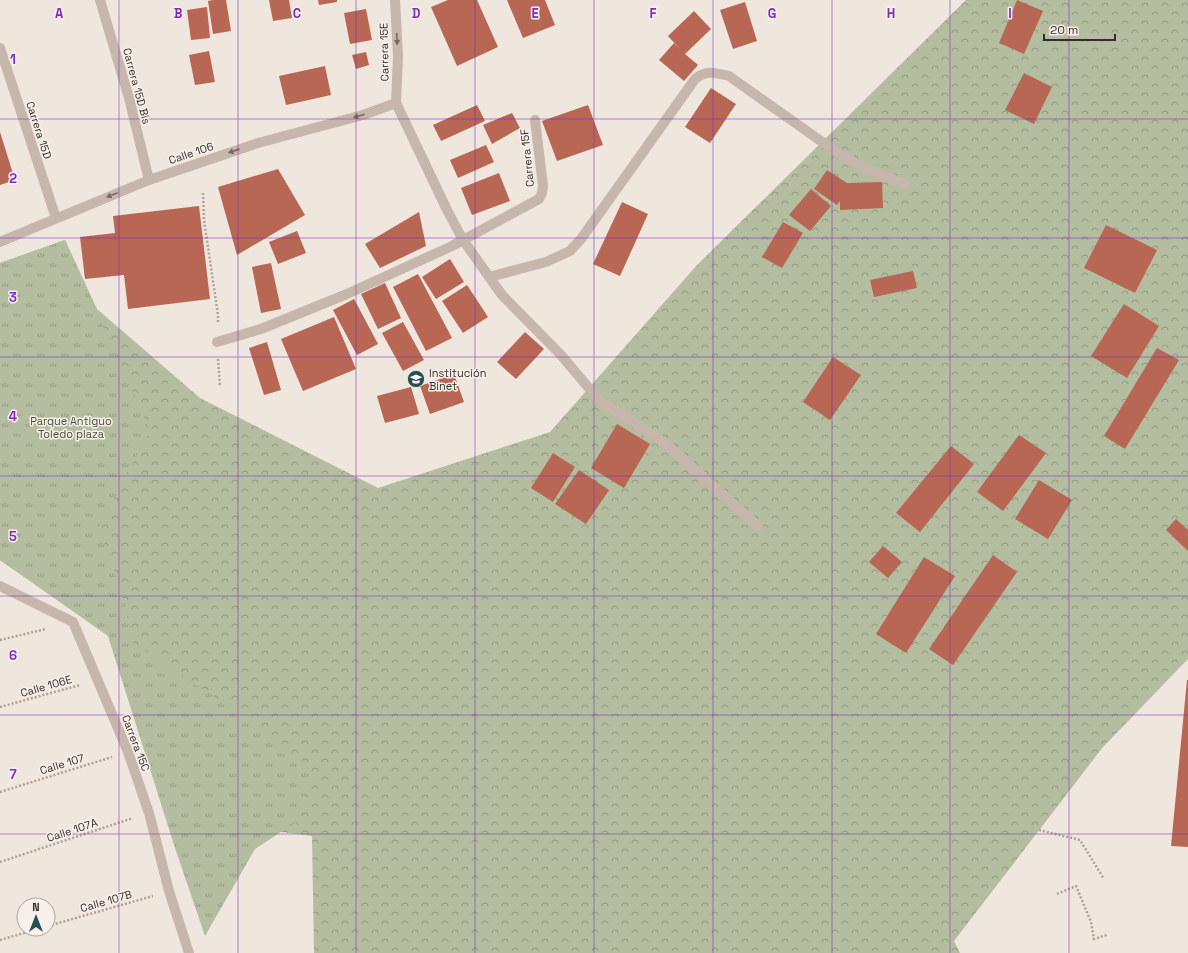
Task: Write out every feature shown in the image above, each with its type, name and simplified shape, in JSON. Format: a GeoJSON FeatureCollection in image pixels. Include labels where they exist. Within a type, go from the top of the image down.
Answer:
{"type":"FeatureCollection","features":[{"type":"Feature","properties":{"kind":"street","name":"Carrera 15D Bis"},"geometry":{"type":"LineString","coordinates":[[100,0],[129,98],[149,180]]}},
{"type":"Feature","properties":{"kind":"street","name":"Carrera 15E"},"geometry":{"type":"LineString","coordinates":[[395,0],[398,56],[396,103]]}},
{"type":"Feature","properties":{"kind":"street","name":"Carrera 15D"},"geometry":{"type":"LineString","coordinates":[[0,48],[56,218]]}},
{"type":"Feature","properties":{"kind":"street"},"geometry":{"type":"LineString","coordinates":[[489,277],[546,262],[570,251],[581,239],[695,79],[701,73],[712,72],[729,76],[835,151],[866,169],[906,184]]}},
{"type":"Feature","properties":{"kind":"street","name":"Calle 106"},"geometry":{"type":"LineString","coordinates":[[0,242],[149,180],[258,143],[363,115],[396,103]]}},
{"type":"Feature","properties":{"kind":"street"},"geometry":{"type":"LineString","coordinates":[[396,103],[463,240],[502,295],[561,355],[598,398],[666,444],[758,526]]}},
{"type":"Feature","properties":{"kind":"street","name":"Carrera 15F"},"geometry":{"type":"LineString","coordinates":[[463,240],[539,199],[543,186],[535,120]]}},
{"type":"Feature","properties":{"kind":"street"},"geometry":{"type":"LineString","coordinates":[[217,342],[261,329],[346,294],[463,240]]}},
{"type":"Feature","properties":{"kind":"street"},"geometry":{"type":"LineString","coordinates":[[0,586],[73,622]]}},
{"type":"Feature","properties":{"kind":"street","name":"Carrera 15C"},"geometry":{"type":"LineString","coordinates":[[73,622],[128,752],[149,813],[169,891],[190,953]]}},
{"type":"Feature","properties":{"kind":"path"},"geometry":{"type":"LineString","coordinates":[[203,193],[204,220],[218,315],[217,342],[220,387]]}},
{"type":"Feature","properties":{"kind":"path"},"geometry":{"type":"LineString","coordinates":[[0,640],[73,622]]}},
{"type":"Feature","properties":{"kind":"path","name":"Calle 106E"},"geometry":{"type":"LineString","coordinates":[[0,707],[97,680]]}},
{"type":"Feature","properties":{"kind":"path","name":"Calle 107"},"geometry":{"type":"LineString","coordinates":[[0,792],[128,752]]}},
{"type":"Feature","properties":{"kind":"path","name":"Calle 107A"},"geometry":{"type":"LineString","coordinates":[[0,862],[149,813]]}},
{"type":"Feature","properties":{"kind":"path"},"geometry":{"type":"LineString","coordinates":[[1039,830],[1080,840],[1104,879]]}},
{"type":"Feature","properties":{"kind":"path"},"geometry":{"type":"LineString","coordinates":[[1057,894],[1076,886],[1091,922],[1094,939],[1107,935]]}},
{"type":"Feature","properties":{"kind":"path","name":"Calle 107B"},"geometry":{"type":"LineString","coordinates":[[56,924],[169,891]]}},
{"type":"Feature","properties":{"kind":"path"},"geometry":{"type":"LineString","coordinates":[[0,940],[16,935]]}},
{"type":"Feature","properties":{"kind":"green space"},"geometry":{"type":"Polygon","coordinates":[[[966,0],[1188,0],[1188,659],[1103,747],[954,941],[960,953],[314,953],[312,836],[252,828],[125,688],[108,635],[0,560],[0,263],[65,240],[97,309],[200,398],[378,488],[550,432],[697,265],[966,0]]]}},
{"type":"Feature","properties":{"kind":"green space","name":"Parque Antiguo Toledo plaza"},"geometry":{"type":"Polygon","coordinates":[[[65,240],[150,430],[99,527],[125,603],[132,642],[239,713],[312,768],[296,822],[255,849],[205,936],[174,845],[108,636],[0,560],[0,263],[65,240]]]}},
{"type":"Feature","properties":{"kind":"building"},"geometry":{"type":"Polygon","coordinates":[[[226,0],[231,31],[213,34],[208,1],[226,0]]]}},
{"type":"Feature","properties":{"kind":"building"},"geometry":{"type":"Polygon","coordinates":[[[269,0],[289,0],[292,18],[273,21],[269,0]]]}},
{"type":"Feature","properties":{"kind":"building"},"geometry":{"type":"Polygon","coordinates":[[[318,0],[337,0],[337,2],[319,5],[318,0]]]}},
{"type":"Feature","properties":{"kind":"building"},"geometry":{"type":"Polygon","coordinates":[[[448,0],[477,0],[498,47],[457,66],[431,7],[448,0]]]}},
{"type":"Feature","properties":{"kind":"building"},"geometry":{"type":"Polygon","coordinates":[[[507,0],[545,0],[555,25],[523,38],[507,0]]]}},
{"type":"Feature","properties":{"kind":"building"},"geometry":{"type":"Polygon","coordinates":[[[1017,0],[1043,11],[1024,54],[999,43],[1017,0]]]}},
{"type":"Feature","properties":{"kind":"building"},"geometry":{"type":"Polygon","coordinates":[[[745,2],[757,41],[733,49],[720,10],[745,2]]]}},
{"type":"Feature","properties":{"kind":"building"},"geometry":{"type":"Polygon","coordinates":[[[207,7],[210,38],[191,40],[187,10],[207,7]]]}},
{"type":"Feature","properties":{"kind":"building"},"geometry":{"type":"Polygon","coordinates":[[[366,9],[372,40],[350,44],[344,13],[366,9]]]}},
{"type":"Feature","properties":{"kind":"building"},"geometry":{"type":"Polygon","coordinates":[[[694,11],[711,29],[685,54],[698,65],[684,81],[659,60],[674,43],[680,49],[668,36],[694,11]]]}},
{"type":"Feature","properties":{"kind":"building"},"geometry":{"type":"Polygon","coordinates":[[[209,51],[215,82],[195,85],[189,55],[209,51]]]}},
{"type":"Feature","properties":{"kind":"building"},"geometry":{"type":"Polygon","coordinates":[[[366,52],[369,65],[356,69],[352,55],[366,52]]]}},
{"type":"Feature","properties":{"kind":"building"},"geometry":{"type":"Polygon","coordinates":[[[325,66],[331,95],[286,105],[279,76],[325,66]]]}},
{"type":"Feature","properties":{"kind":"building"},"geometry":{"type":"Polygon","coordinates":[[[1024,73],[1052,87],[1034,124],[1005,110],[1024,73]]]}},
{"type":"Feature","properties":{"kind":"building"},"geometry":{"type":"Polygon","coordinates":[[[711,88],[736,104],[710,143],[685,127],[711,88]]]}},
{"type":"Feature","properties":{"kind":"building"},"geometry":{"type":"Polygon","coordinates":[[[477,105],[485,121],[441,141],[433,125],[477,105]]]}},
{"type":"Feature","properties":{"kind":"building"},"geometry":{"type":"Polygon","coordinates":[[[588,105],[603,145],[557,161],[542,121],[588,105]]]}},
{"type":"Feature","properties":{"kind":"building"},"geometry":{"type":"Polygon","coordinates":[[[512,113],[520,128],[492,144],[483,125],[512,113]]]}},
{"type":"Feature","properties":{"kind":"building"},"geometry":{"type":"Polygon","coordinates":[[[0,132],[15,180],[0,185],[0,132]]]}},
{"type":"Feature","properties":{"kind":"building"},"geometry":{"type":"Polygon","coordinates":[[[486,145],[494,162],[458,178],[450,160],[486,145]]]}},
{"type":"Feature","properties":{"kind":"building"},"geometry":{"type":"Polygon","coordinates":[[[278,169],[305,215],[237,255],[218,187],[278,169]]]}},
{"type":"Feature","properties":{"kind":"building"},"geometry":{"type":"Polygon","coordinates":[[[827,170],[847,183],[882,182],[883,208],[840,210],[840,201],[837,205],[814,189],[827,170]]]}},
{"type":"Feature","properties":{"kind":"building"},"geometry":{"type":"Polygon","coordinates":[[[499,173],[510,201],[472,215],[461,188],[499,173]]]}},
{"type":"Feature","properties":{"kind":"building"},"geometry":{"type":"Polygon","coordinates":[[[811,189],[831,206],[810,231],[789,215],[811,189]]]}},
{"type":"Feature","properties":{"kind":"building"},"geometry":{"type":"Polygon","coordinates":[[[622,202],[648,214],[620,276],[593,264],[622,202]]]}},
{"type":"Feature","properties":{"kind":"building"},"geometry":{"type":"Polygon","coordinates":[[[199,206],[210,299],[128,309],[124,275],[85,279],[80,237],[115,233],[113,216],[199,206]]]}},
{"type":"Feature","properties":{"kind":"building"},"geometry":{"type":"Polygon","coordinates":[[[419,212],[426,246],[380,268],[365,244],[419,212]]]}},
{"type":"Feature","properties":{"kind":"building"},"geometry":{"type":"Polygon","coordinates":[[[783,222],[803,233],[782,268],[762,257],[783,222]]]}},
{"type":"Feature","properties":{"kind":"building"},"geometry":{"type":"Polygon","coordinates":[[[1106,225],[1157,250],[1135,293],[1084,268],[1106,225]]]}},
{"type":"Feature","properties":{"kind":"building"},"geometry":{"type":"Polygon","coordinates":[[[297,231],[306,253],[278,264],[269,242],[297,231]]]}},
{"type":"Feature","properties":{"kind":"building"},"geometry":{"type":"Polygon","coordinates":[[[450,259],[464,282],[436,299],[422,277],[450,259]]]}},
{"type":"Feature","properties":{"kind":"building"},"geometry":{"type":"Polygon","coordinates":[[[271,263],[281,309],[261,313],[252,267],[271,263]]]}},
{"type":"Feature","properties":{"kind":"building"},"geometry":{"type":"Polygon","coordinates":[[[913,271],[917,288],[874,297],[870,280],[913,271]]]}},
{"type":"Feature","properties":{"kind":"building"},"geometry":{"type":"Polygon","coordinates":[[[418,274],[452,338],[426,351],[393,287],[418,274]]]}},
{"type":"Feature","properties":{"kind":"building"},"geometry":{"type":"Polygon","coordinates":[[[385,283],[401,318],[378,329],[361,294],[385,283]]]}},
{"type":"Feature","properties":{"kind":"building"},"geometry":{"type":"Polygon","coordinates":[[[467,285],[488,317],[463,333],[442,301],[467,285]]]}},
{"type":"Feature","properties":{"kind":"building"},"geometry":{"type":"Polygon","coordinates":[[[354,299],[378,344],[357,355],[333,310],[354,299]]]}},
{"type":"Feature","properties":{"kind":"building"},"geometry":{"type":"Polygon","coordinates":[[[1124,304],[1159,326],[1127,378],[1091,356],[1124,304]]]}},
{"type":"Feature","properties":{"kind":"building"},"geometry":{"type":"Polygon","coordinates":[[[334,317],[356,369],[303,391],[281,339],[334,317]]]}},
{"type":"Feature","properties":{"kind":"building"},"geometry":{"type":"Polygon","coordinates":[[[403,322],[424,360],[403,371],[382,333],[403,322]]]}},
{"type":"Feature","properties":{"kind":"building"},"geometry":{"type":"Polygon","coordinates":[[[525,332],[544,349],[516,379],[497,362],[525,332]]]}},
{"type":"Feature","properties":{"kind":"building"},"geometry":{"type":"Polygon","coordinates":[[[267,342],[281,390],[264,395],[249,348],[267,342]]]}},
{"type":"Feature","properties":{"kind":"building"},"geometry":{"type":"Polygon","coordinates":[[[1157,348],[1179,360],[1125,449],[1104,436],[1157,348]]]}},
{"type":"Feature","properties":{"kind":"building"},"geometry":{"type":"Polygon","coordinates":[[[833,357],[861,375],[830,420],[803,402],[833,357]]]}},
{"type":"Feature","properties":{"kind":"building"},"geometry":{"type":"Polygon","coordinates":[[[454,374],[464,402],[430,414],[420,386],[454,374]]]}},
{"type":"Feature","properties":{"kind":"building"},"geometry":{"type":"Polygon","coordinates":[[[411,387],[419,414],[385,423],[377,396],[411,387]]]}},
{"type":"Feature","properties":{"kind":"building"},"geometry":{"type":"Polygon","coordinates":[[[617,424],[650,444],[624,488],[591,468],[617,424]]]}},
{"type":"Feature","properties":{"kind":"building"},"geometry":{"type":"Polygon","coordinates":[[[1019,435],[1046,453],[1003,511],[977,492],[1019,435]]]}},
{"type":"Feature","properties":{"kind":"building"},"geometry":{"type":"Polygon","coordinates":[[[951,446],[974,464],[920,532],[896,513],[951,446]]]}},
{"type":"Feature","properties":{"kind":"building"},"geometry":{"type":"Polygon","coordinates":[[[553,453],[575,467],[553,502],[531,488],[553,453]]]}},
{"type":"Feature","properties":{"kind":"building"},"geometry":{"type":"Polygon","coordinates":[[[579,470],[609,490],[586,524],[555,504],[579,470]]]}},
{"type":"Feature","properties":{"kind":"building"},"geometry":{"type":"Polygon","coordinates":[[[1039,480],[1072,500],[1048,539],[1015,519],[1039,480]]]}},
{"type":"Feature","properties":{"kind":"building"},"geometry":{"type":"Polygon","coordinates":[[[1176,519],[1188,530],[1188,551],[1166,530],[1176,519]]]}},
{"type":"Feature","properties":{"kind":"building"},"geometry":{"type":"Polygon","coordinates":[[[883,546],[902,562],[888,578],[869,562],[883,546]]]}},
{"type":"Feature","properties":{"kind":"building"},"geometry":{"type":"Polygon","coordinates":[[[993,555],[1017,572],[953,665],[929,649],[993,555]]]}},
{"type":"Feature","properties":{"kind":"building"},"geometry":{"type":"Polygon","coordinates":[[[924,557],[955,576],[906,653],[876,634],[924,557]]]}},
{"type":"Feature","properties":{"kind":"building"},"geometry":{"type":"Polygon","coordinates":[[[1188,680],[1188,847],[1171,846],[1188,680]]]}},
{"type":"Feature","properties":{"kind":"place","name":"Institución Binet"},"geometry":{"type":"Point","coordinates":[416,379]}}]}
